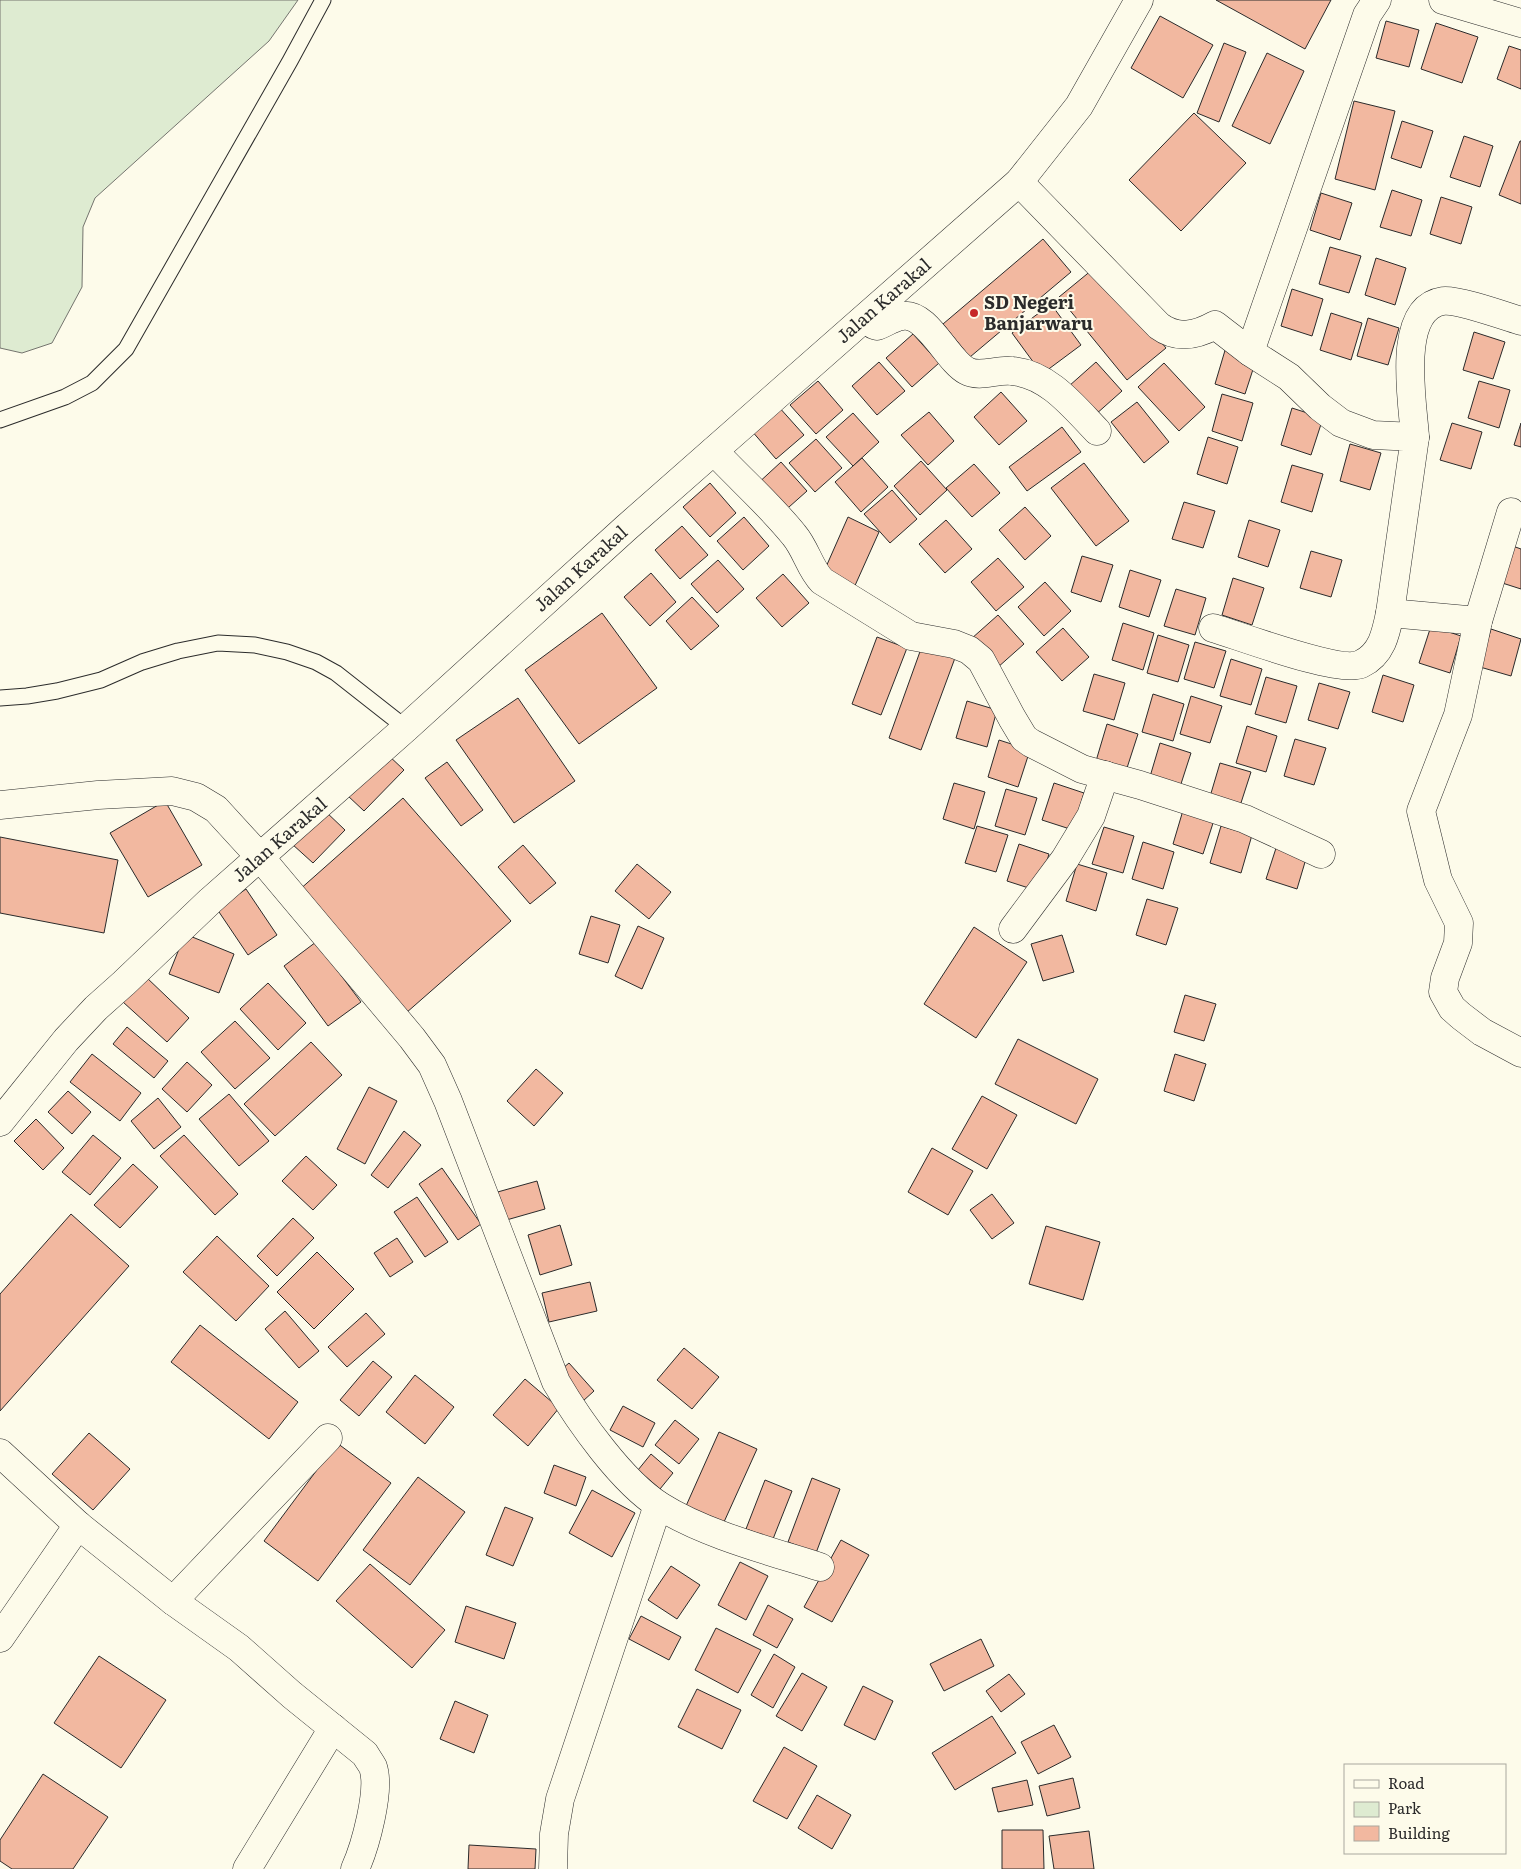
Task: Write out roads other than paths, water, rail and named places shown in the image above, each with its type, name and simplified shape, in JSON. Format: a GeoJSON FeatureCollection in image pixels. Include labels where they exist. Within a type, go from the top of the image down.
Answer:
{"type":"FeatureCollection","features":[{"type":"Feature","properties":{"kind":"street","name":"Jalan Karakal"},"geometry":{"type":"LineString","coordinates":[[0,1122],[66,1040],[96,1008],[260,857],[406,728],[611,541],[1019,182],[1079,106],[1139,0]]}},
{"type":"Feature","properties":{"kind":"street"},"geometry":{"type":"LineString","coordinates":[[1250,352],[1367,15],[1377,0]]}},
{"type":"Feature","properties":{"kind":"street"},"geometry":{"type":"LineString","coordinates":[[1443,0],[1521,23]]}},
{"type":"Feature","properties":{"kind":"street"},"geometry":{"type":"LineString","coordinates":[[1019,182],[1167,332],[1189,335],[1200,333],[1215,325],[1250,352],[1288,377],[1340,423],[1373,435],[1415,437]]}},
{"type":"Feature","properties":{"kind":"street"},"geometry":{"type":"LineString","coordinates":[[1213,628],[1316,661],[1352,667],[1362,664],[1378,650],[1384,641],[1390,613],[1415,437],[1410,352],[1415,328],[1422,314],[1429,307],[1442,301],[1454,302],[1521,321]]}},
{"type":"Feature","properties":{"kind":"street"},"geometry":{"type":"LineString","coordinates":[[866,318],[877,326],[903,315],[911,316],[923,324],[965,370],[979,374],[1012,370],[1034,377],[1065,398],[1097,431]]}},
{"type":"Feature","properties":{"kind":"street"},"geometry":{"type":"LineString","coordinates":[[714,451],[795,536],[812,564],[816,575],[822,581],[911,636],[954,644],[969,650],[981,660],[1024,738],[1039,748],[1082,769],[1245,819],[1321,854]]}},
{"type":"Feature","properties":{"kind":"street"},"geometry":{"type":"LineString","coordinates":[[1511,512],[1478,621],[1458,715],[1421,811],[1438,880],[1459,923],[1458,943],[1445,978],[1443,992],[1452,1008],[1461,1016],[1482,1032],[1521,1053]]}},
{"type":"Feature","properties":{"kind":"street"},"geometry":{"type":"LineString","coordinates":[[1390,613],[1478,621]]}},
{"type":"Feature","properties":{"kind":"street"},"geometry":{"type":"LineString","coordinates":[[1013,928],[1065,859],[1091,816],[1105,775]]}},
{"type":"Feature","properties":{"kind":"street"},"geometry":{"type":"LineString","coordinates":[[0,805],[98,795],[172,791],[196,798],[216,809],[260,857],[412,1038],[432,1065],[448,1101],[556,1382],[575,1414],[602,1448],[630,1481],[658,1505],[680,1518],[820,1567]]}},
{"type":"Feature","properties":{"kind":"street"},"geometry":{"type":"LineString","coordinates":[[173,1601],[328,1438]]}},
{"type":"Feature","properties":{"kind":"street"},"geometry":{"type":"LineString","coordinates":[[0,1452],[78,1525],[173,1601],[239,1648],[364,1754],[372,1766],[375,1776],[371,1819],[361,1856],[355,1869]]}},
{"type":"Feature","properties":{"kind":"street"},"geometry":{"type":"LineString","coordinates":[[553,1869],[554,1834],[560,1799],[658,1505]]}},
{"type":"Feature","properties":{"kind":"street"},"geometry":{"type":"LineString","coordinates":[[0,1638],[78,1525]]}},
{"type":"Feature","properties":{"kind":"street"},"geometry":{"type":"LineString","coordinates":[[247,1869],[333,1728]]}},
{"type":"Feature","properties":{"kind":"lane"},"geometry":{"type":"LineString","coordinates":[[0,420],[65,397],[92,383],[126,349],[323,0]]}},
{"type":"Feature","properties":{"kind":"lane"},"geometry":{"type":"LineString","coordinates":[[0,698],[57,691],[101,680],[142,662],[210,644],[255,645],[287,652],[316,662],[329,669],[406,728]]}},
{"type":"Feature","properties":{"kind":"place","name":"SD Negeri Banjarwaru"},"geometry":{"type":"Point","coordinates":[974,313]}}]}
